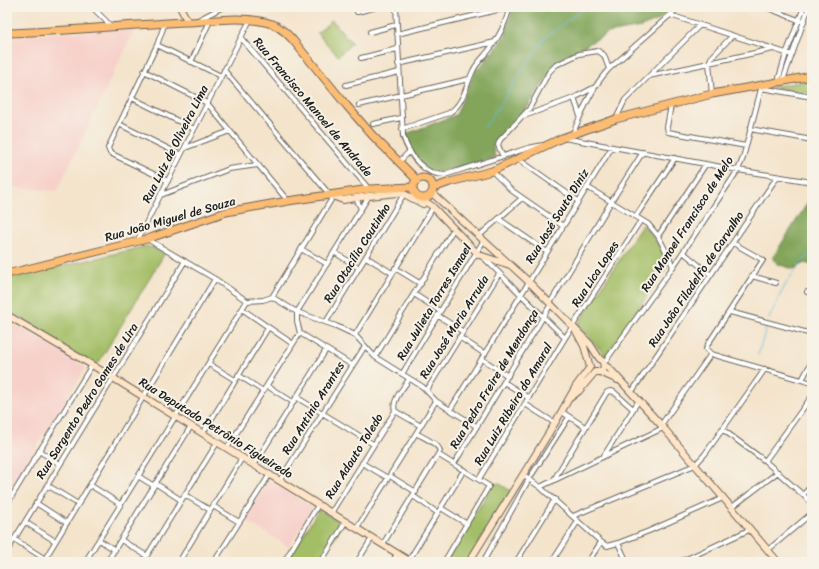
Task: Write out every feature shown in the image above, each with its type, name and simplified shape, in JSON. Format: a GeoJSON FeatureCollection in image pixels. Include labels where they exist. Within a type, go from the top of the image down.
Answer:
{"type":"FeatureCollection","features":[{"type":"Feature","properties":{"kind":"main road"},"geometry":{"type":"LineString","coordinates":[[180,7],[188,22]]}},
{"type":"Feature","properties":{"kind":"main road"},"geometry":{"type":"LineString","coordinates":[[7,33],[213,20],[250,20],[270,23],[284,30],[347,106],[417,180]]}},
{"type":"Feature","properties":{"kind":"main road"},"geometry":{"type":"LineString","coordinates":[[420,198],[427,198],[433,190],[450,182],[492,172],[573,133],[616,119],[712,94],[812,76]]}},
{"type":"Feature","properties":{"kind":"main road"},"geometry":{"type":"LineString","coordinates":[[450,182],[422,178],[417,180],[412,187],[415,195],[439,212],[476,253],[512,266]]}},
{"type":"Feature","properties":{"kind":"main road"},"geometry":{"type":"LineString","coordinates":[[428,179],[433,185],[433,190],[590,344],[604,364],[639,400],[776,561]]}},
{"type":"Feature","properties":{"kind":"main road","name":"Rua João Miguel de Souza"},"geometry":{"type":"LineString","coordinates":[[7,274],[147,239],[226,212],[330,195],[412,187]]}},
{"type":"Feature","properties":{"kind":"main road"},"geometry":{"type":"LineString","coordinates":[[330,195],[344,200],[356,198],[370,192],[404,194],[439,212]]}},
{"type":"Feature","properties":{"kind":"main road","name":"Rua Deputado Petrônio Figueiredo"},"geometry":{"type":"LineString","coordinates":[[7,315],[92,365],[410,561]]}},
{"type":"Feature","properties":{"kind":"main road"},"geometry":{"type":"LineString","coordinates":[[574,329],[584,346],[590,365],[598,372],[620,380]]}},
{"type":"Feature","properties":{"kind":"main road"},"geometry":{"type":"LineString","coordinates":[[470,562],[593,359],[599,358]]}},
{"type":"Feature","properties":{"kind":"main road"},"geometry":{"type":"LineString","coordinates":[[568,401],[598,372],[602,370],[604,364]]}},
{"type":"Feature","properties":{"kind":"street"},"geometry":{"type":"LineString","coordinates":[[94,7],[112,27]]}},
{"type":"Feature","properties":{"kind":"street"},"geometry":{"type":"LineString","coordinates":[[196,22],[223,7]]}},
{"type":"Feature","properties":{"kind":"street"},"geometry":{"type":"LineString","coordinates":[[357,12],[378,7]]}},
{"type":"Feature","properties":{"kind":"street"},"geometry":{"type":"LineString","coordinates":[[396,7],[401,118],[404,140],[410,151],[426,170],[440,175],[453,173],[533,147],[547,145]]}},
{"type":"Feature","properties":{"kind":"street"},"geometry":{"type":"LineString","coordinates":[[397,34],[510,7]]}},
{"type":"Feature","properties":{"kind":"street"},"geometry":{"type":"LineString","coordinates":[[402,129],[454,110],[464,94],[476,65],[496,42],[503,29],[510,7]]}},
{"type":"Feature","properties":{"kind":"street"},"geometry":{"type":"LineString","coordinates":[[573,133],[595,86],[609,69],[679,7]]}},
{"type":"Feature","properties":{"kind":"street"},"geometry":{"type":"LineString","coordinates":[[765,7],[801,21]]}},
{"type":"Feature","properties":{"kind":"street"},"geometry":{"type":"LineString","coordinates":[[781,81],[792,56],[804,7]]}},
{"type":"Feature","properties":{"kind":"street"},"geometry":{"type":"LineString","coordinates":[[781,81],[786,54],[809,7]]}},
{"type":"Feature","properties":{"kind":"street"},"geometry":{"type":"LineString","coordinates":[[191,62],[213,20],[212,12]]}},
{"type":"Feature","properties":{"kind":"street"},"geometry":{"type":"LineString","coordinates":[[670,15],[792,56]]}},
{"type":"Feature","properties":{"kind":"street","name":"Rua Luiz de Oliveira Lima"},"geometry":{"type":"LineString","coordinates":[[137,241],[250,20]]}},
{"type":"Feature","properties":{"kind":"street"},"geometry":{"type":"LineString","coordinates":[[166,23],[109,146],[109,150],[110,153],[168,181]]}},
{"type":"Feature","properties":{"kind":"street"},"geometry":{"type":"LineString","coordinates":[[616,119],[625,100],[700,25]]}},
{"type":"Feature","properties":{"kind":"street"},"geometry":{"type":"LineString","coordinates":[[370,32],[396,26]]}},
{"type":"Feature","properties":{"kind":"street"},"geometry":{"type":"LineString","coordinates":[[712,94],[709,63],[711,58],[732,36]]}},
{"type":"Feature","properties":{"kind":"street","name":"Rua Francisco Manoel de Andrade"},"geometry":{"type":"LineString","coordinates":[[241,38],[370,192]]}},
{"type":"Feature","properties":{"kind":"street"},"geometry":{"type":"LineString","coordinates":[[398,64],[496,42]]}},
{"type":"Feature","properties":{"kind":"street"},"geometry":{"type":"LineString","coordinates":[[157,45],[221,76]]}},
{"type":"Feature","properties":{"kind":"street"},"geometry":{"type":"LineString","coordinates":[[361,58],[397,49]]}},
{"type":"Feature","properties":{"kind":"street"},"geometry":{"type":"LineString","coordinates":[[649,76],[773,49]]}},
{"type":"Feature","properties":{"kind":"street"},"geometry":{"type":"LineString","coordinates":[[503,157],[498,145],[500,140],[522,117],[534,101],[549,72],[559,63],[579,54],[598,51],[604,55],[609,69]]}},
{"type":"Feature","properties":{"kind":"street"},"geometry":{"type":"LineString","coordinates":[[147,239],[215,279],[248,301],[263,300],[272,297],[331,200],[330,195],[224,70]]}},
{"type":"Feature","properties":{"kind":"street"},"geometry":{"type":"LineString","coordinates":[[144,71],[207,102],[288,201]]}},
{"type":"Feature","properties":{"kind":"street"},"geometry":{"type":"LineString","coordinates":[[346,85],[399,72]]}},
{"type":"Feature","properties":{"kind":"street"},"geometry":{"type":"LineString","coordinates":[[359,105],[469,79]]}},
{"type":"Feature","properties":{"kind":"street"},"geometry":{"type":"LineString","coordinates":[[522,117],[574,98],[595,86]]}},
{"type":"Feature","properties":{"kind":"street"},"geometry":{"type":"LineString","coordinates":[[762,86],[812,97]]}},
{"type":"Feature","properties":{"kind":"street","name":"Rua Manoel Francisco de Melo"},"geometry":{"type":"LineString","coordinates":[[604,364],[673,267],[738,170],[762,86]]}},
{"type":"Feature","properties":{"kind":"street"},"geometry":{"type":"LineString","coordinates":[[132,98],[194,129]]}},
{"type":"Feature","properties":{"kind":"street"},"geometry":{"type":"LineString","coordinates":[[574,98],[580,116]]}},
{"type":"Feature","properties":{"kind":"street"},"geometry":{"type":"LineString","coordinates":[[671,105],[667,127],[668,132],[746,146]]}},
{"type":"Feature","properties":{"kind":"street"},"geometry":{"type":"LineString","coordinates":[[373,124],[401,118]]}},
{"type":"Feature","properties":{"kind":"street"},"geometry":{"type":"LineString","coordinates":[[119,124],[181,155]]}},
{"type":"Feature","properties":{"kind":"street"},"geometry":{"type":"LineString","coordinates":[[750,129],[812,140]]}},
{"type":"Feature","properties":{"kind":"street"},"geometry":{"type":"LineString","coordinates":[[184,148],[230,131]]}},
{"type":"Feature","properties":{"kind":"street"},"geometry":{"type":"LineString","coordinates":[[562,138],[812,182]]}},
{"type":"Feature","properties":{"kind":"street","name":"Rua José Souto Diniz"},"geometry":{"type":"LineString","coordinates":[[450,410],[612,147]]}},
{"type":"Feature","properties":{"kind":"street"},"geometry":{"type":"LineString","coordinates":[[399,162],[410,151]]}},
{"type":"Feature","properties":{"kind":"street","name":"Rua Pedro Freire de Mendonça"},"geometry":{"type":"LineString","coordinates":[[454,464],[611,202],[643,152]]}},
{"type":"Feature","properties":{"kind":"street"},"geometry":{"type":"LineString","coordinates":[[636,216],[675,158]]}},
{"type":"Feature","properties":{"kind":"street"},"geometry":{"type":"LineString","coordinates":[[518,159],[578,201]]}},
{"type":"Feature","properties":{"kind":"street"},"geometry":{"type":"LineString","coordinates":[[658,236],[706,164]]}},
{"type":"Feature","properties":{"kind":"street"},"geometry":{"type":"LineString","coordinates":[[161,195],[229,169],[258,165]]}},
{"type":"Feature","properties":{"kind":"street"},"geometry":{"type":"LineString","coordinates":[[492,172],[522,198],[563,226]]}},
{"type":"Feature","properties":{"kind":"street","name":"Rua João Filadelfo de Carvalho"},"geometry":{"type":"LineString","coordinates":[[631,393],[777,177]]}},
{"type":"Feature","properties":{"kind":"street"},"geometry":{"type":"LineString","coordinates":[[587,187],[648,224],[658,236],[673,267]]}},
{"type":"Feature","properties":{"kind":"street"},"geometry":{"type":"LineString","coordinates":[[352,365],[300,333],[297,321],[297,312],[362,209],[370,192]]}},
{"type":"Feature","properties":{"kind":"street","name":"Rua Otacílio Coutinho"},"geometry":{"type":"LineString","coordinates":[[326,322],[404,194]]}},
{"type":"Feature","properties":{"kind":"street"},"geometry":{"type":"LineString","coordinates":[[356,198],[362,209]]}},
{"type":"Feature","properties":{"kind":"street","name":"Rua Julieta Torres Ismael"},"geometry":{"type":"LineString","coordinates":[[402,374],[476,253],[482,238],[499,219],[522,198]]}},
{"type":"Feature","properties":{"kind":"street"},"geometry":{"type":"LineString","coordinates":[[355,334],[432,209]]}},
{"type":"Feature","properties":{"kind":"street"},"geometry":{"type":"LineString","coordinates":[[499,219],[547,252]]}},
{"type":"Feature","properties":{"kind":"street","name":"Rua Lica Lopes"},"geometry":{"type":"LineString","coordinates":[[565,338],[574,329],[641,220]]}},
{"type":"Feature","properties":{"kind":"street"},"geometry":{"type":"LineString","coordinates":[[375,357],[454,230]]}},
{"type":"Feature","properties":{"kind":"street"},"geometry":{"type":"LineString","coordinates":[[733,243],[763,260],[707,347],[707,351],[710,354],[812,383]]}},
{"type":"Feature","properties":{"kind":"street"},"geometry":{"type":"LineString","coordinates":[[301,249],[327,264]]}},
{"type":"Feature","properties":{"kind":"street"},"geometry":{"type":"LineString","coordinates":[[334,252],[359,268]]}},
{"type":"Feature","properties":{"kind":"street"},"geometry":{"type":"LineString","coordinates":[[682,252],[711,275]]}},
{"type":"Feature","properties":{"kind":"street"},"geometry":{"type":"LineString","coordinates":[[483,256],[499,274],[565,338]]}},
{"type":"Feature","properties":{"kind":"street"},"geometry":{"type":"LineString","coordinates":[[366,257],[392,273]]}},
{"type":"Feature","properties":{"kind":"street","name":"Rua Sargento Pedro Gomes de Lira"},"geometry":{"type":"LineString","coordinates":[[7,551],[185,261]]}},
{"type":"Feature","properties":{"kind":"street"},"geometry":{"type":"LineString","coordinates":[[395,268],[421,284]]}},
{"type":"Feature","properties":{"kind":"street","name":"Rua José Maria Arruda"},"geometry":{"type":"LineString","coordinates":[[427,390],[462,331],[499,274]]}},
{"type":"Feature","properties":{"kind":"street"},"geometry":{"type":"LineString","coordinates":[[752,276],[776,283]]}},
{"type":"Feature","properties":{"kind":"street"},"geometry":{"type":"LineString","coordinates":[[14,539],[44,560],[215,279]]}},
{"type":"Feature","properties":{"kind":"street"},"geometry":{"type":"LineString","coordinates":[[414,294],[440,311]]}},
{"type":"Feature","properties":{"kind":"street"},"geometry":{"type":"LineString","coordinates":[[272,297],[297,312],[355,334],[375,357],[427,390],[436,401],[476,426]]}},
{"type":"Feature","properties":{"kind":"street"},"geometry":{"type":"LineString","coordinates":[[85,562],[248,301]]}},
{"type":"Feature","properties":{"kind":"street"},"geometry":{"type":"LineString","coordinates":[[242,309],[293,344]]}},
{"type":"Feature","properties":{"kind":"street"},"geometry":{"type":"LineString","coordinates":[[730,312],[812,334]]}},
{"type":"Feature","properties":{"kind":"street"},"geometry":{"type":"LineString","coordinates":[[437,315],[462,331]]}},
{"type":"Feature","properties":{"kind":"street"},"geometry":{"type":"LineString","coordinates":[[202,433],[268,328]]}},
{"type":"Feature","properties":{"kind":"street"},"geometry":{"type":"LineString","coordinates":[[226,448],[300,333]]}},
{"type":"Feature","properties":{"kind":"street"},"geometry":{"type":"LineString","coordinates":[[459,337],[485,354]]}},
{"type":"Feature","properties":{"kind":"street","name":"Rua Luiz Ribeiro do Amaral"},"geometry":{"type":"LineString","coordinates":[[479,479],[565,338]]}},
{"type":"Feature","properties":{"kind":"street","name":"Rua Antinio Arantes"},"geometry":{"type":"LineString","coordinates":[[280,480],[365,346]]}},
{"type":"Feature","properties":{"kind":"street"},"geometry":{"type":"LineString","coordinates":[[254,465],[326,350]]}},
{"type":"Feature","properties":{"kind":"street"},"geometry":{"type":"LineString","coordinates":[[540,487],[662,427],[710,354]]}},
{"type":"Feature","properties":{"kind":"street"},"geometry":{"type":"LineString","coordinates":[[482,359],[508,376]]}},
{"type":"Feature","properties":{"kind":"street"},"geometry":{"type":"LineString","coordinates":[[802,380],[812,361]]}},
{"type":"Feature","properties":{"kind":"street"},"geometry":{"type":"LineString","coordinates":[[209,364],[235,380]]}},
{"type":"Feature","properties":{"kind":"street"},"geometry":{"type":"LineString","coordinates":[[7,504],[92,365]]}},
{"type":"Feature","properties":{"kind":"street"},"geometry":{"type":"LineString","coordinates":[[573,516],[695,465],[705,454],[764,369]]}},
{"type":"Feature","properties":{"kind":"street"},"geometry":{"type":"LineString","coordinates":[[238,375],[263,391]]}},
{"type":"Feature","properties":{"kind":"street"},"geometry":{"type":"LineString","coordinates":[[409,379],[394,402],[395,411],[421,426]]}},
{"type":"Feature","properties":{"kind":"street"},"geometry":{"type":"LineString","coordinates":[[504,382],[529,398]]}},
{"type":"Feature","properties":{"kind":"street"},"geometry":{"type":"LineString","coordinates":[[267,386],[293,402]]}},
{"type":"Feature","properties":{"kind":"street"},"geometry":{"type":"LineString","coordinates":[[553,481],[585,427],[610,391],[614,392],[633,409]]}},
{"type":"Feature","properties":{"kind":"street"},"geometry":{"type":"LineString","coordinates":[[765,461],[812,396]]}},
{"type":"Feature","properties":{"kind":"street"},"geometry":{"type":"LineString","coordinates":[[296,397],[373,444]]}},
{"type":"Feature","properties":{"kind":"street"},"geometry":{"type":"LineString","coordinates":[[603,457],[639,400]]}},
{"type":"Feature","properties":{"kind":"street"},"geometry":{"type":"LineString","coordinates":[[357,528],[436,401]]}},
{"type":"Feature","properties":{"kind":"street"},"geometry":{"type":"LineString","coordinates":[[525,404],[555,423]]}},
{"type":"Feature","properties":{"kind":"street","name":"Rua Adauto Toledo"},"geometry":{"type":"LineString","coordinates":[[331,513],[395,411]]}},
{"type":"Feature","properties":{"kind":"street"},"geometry":{"type":"LineString","coordinates":[[562,412],[585,427]]}},
{"type":"Feature","properties":{"kind":"street"},"geometry":{"type":"LineString","coordinates":[[483,562],[529,479],[569,417]]}},
{"type":"Feature","properties":{"kind":"street"},"geometry":{"type":"LineString","coordinates":[[107,562],[191,426]]}},
{"type":"Feature","properties":{"kind":"street"},"geometry":{"type":"LineString","coordinates":[[722,429],[765,461],[812,503]]}},
{"type":"Feature","properties":{"kind":"street"},"geometry":{"type":"LineString","coordinates":[[383,544],[439,455],[440,450],[436,445],[416,434]]}},
{"type":"Feature","properties":{"kind":"street"},"geometry":{"type":"LineString","coordinates":[[143,562],[217,442]]}},
{"type":"Feature","properties":{"kind":"street"},"geometry":{"type":"LineString","coordinates":[[543,443],[549,448]]}},
{"type":"Feature","properties":{"kind":"street"},"geometry":{"type":"LineString","coordinates":[[39,452],[60,464]]}},
{"type":"Feature","properties":{"kind":"street"},"geometry":{"type":"LineString","coordinates":[[439,455],[489,486],[444,562]]}},
{"type":"Feature","properties":{"kind":"street"},"geometry":{"type":"LineString","coordinates":[[179,562],[242,458]]}},
{"type":"Feature","properties":{"kind":"street"},"geometry":{"type":"LineString","coordinates":[[362,463],[416,492]]}},
{"type":"Feature","properties":{"kind":"street"},"geometry":{"type":"LineString","coordinates":[[410,561],[464,470]]}},
{"type":"Feature","properties":{"kind":"street"},"geometry":{"type":"LineString","coordinates":[[731,508],[778,472]]}},
{"type":"Feature","properties":{"kind":"street"},"geometry":{"type":"LineString","coordinates":[[214,562],[270,474]]}},
{"type":"Feature","properties":{"kind":"street"},"geometry":{"type":"LineString","coordinates":[[523,475],[540,487],[607,546],[618,543],[722,498]]}},
{"type":"Feature","properties":{"kind":"street"},"geometry":{"type":"LineString","coordinates":[[138,476],[182,500]]}},
{"type":"Feature","properties":{"kind":"street"},"geometry":{"type":"LineString","coordinates":[[47,485],[78,504]]}},
{"type":"Feature","properties":{"kind":"street"},"geometry":{"type":"LineString","coordinates":[[90,485],[120,504]]}},
{"type":"Feature","properties":{"kind":"street"},"geometry":{"type":"LineString","coordinates":[[803,495],[812,485]]}},
{"type":"Feature","properties":{"kind":"street"},"geometry":{"type":"LineString","coordinates":[[185,495],[210,510]]}},
{"type":"Feature","properties":{"kind":"street"},"geometry":{"type":"LineString","coordinates":[[413,496],[438,512]]}},
{"type":"Feature","properties":{"kind":"street"},"geometry":{"type":"LineString","coordinates":[[516,562],[554,499]]}},
{"type":"Feature","properties":{"kind":"street"},"geometry":{"type":"LineString","coordinates":[[36,503],[67,523]]}},
{"type":"Feature","properties":{"kind":"street"},"geometry":{"type":"LineString","coordinates":[[284,562],[318,505]]}},
{"type":"Feature","properties":{"kind":"street"},"geometry":{"type":"LineString","coordinates":[[213,506],[239,522]]}},
{"type":"Feature","properties":{"kind":"street"},"geometry":{"type":"LineString","coordinates":[[441,508],[467,524]]}},
{"type":"Feature","properties":{"kind":"street"},"geometry":{"type":"LineString","coordinates":[[768,550],[812,513]]}},
{"type":"Feature","properties":{"kind":"street"},"geometry":{"type":"LineString","coordinates":[[321,562],[346,521]]}},
{"type":"Feature","properties":{"kind":"street"},"geometry":{"type":"LineString","coordinates":[[552,562],[578,521]]}},
{"type":"Feature","properties":{"kind":"street"},"geometry":{"type":"LineString","coordinates":[[25,522],[55,541]]}},
{"type":"Feature","properties":{"kind":"street"},"geometry":{"type":"LineString","coordinates":[[680,562],[750,530]]}},
{"type":"Feature","properties":{"kind":"street"},"geometry":{"type":"LineString","coordinates":[[357,562],[372,538]]}},
{"type":"Feature","properties":{"kind":"street"},"geometry":{"type":"LineString","coordinates":[[99,540],[115,550]]}},
{"type":"Feature","properties":{"kind":"street"},"geometry":{"type":"LineString","coordinates":[[121,540],[147,556]]}},
{"type":"Feature","properties":{"kind":"street"},"geometry":{"type":"LineString","coordinates":[[588,562],[601,542]]}},
{"type":"Feature","properties":{"kind":"street"},"geometry":{"type":"LineString","coordinates":[[618,543],[627,562]]}},
{"type":"Feature","properties":{"kind":"street"},"geometry":{"type":"LineString","coordinates":[[392,562],[398,553]]}},
{"type":"Feature","properties":{"kind":"shaded area"},"geometry":{"type":"Polygon","coordinates":[[[135,29],[57,191],[7,187],[7,36],[135,29]]]}},
{"type":"Feature","properties":{"kind":"shaded area"},"geometry":{"type":"Polygon","coordinates":[[[7,319],[86,367],[7,495],[7,319]]]}},
{"type":"Feature","properties":{"kind":"shaded area"},"geometry":{"type":"Polygon","coordinates":[[[269,480],[313,507],[289,547],[245,520],[269,480]]]}},
{"type":"Feature","properties":{"kind":"green space"},"geometry":{"type":"Polygon","coordinates":[[[513,7],[674,7],[659,20],[641,27],[608,33],[559,60],[527,108],[494,143],[493,147],[495,158],[432,175],[426,172],[417,163],[403,135],[456,115],[475,71],[505,36],[513,7]]]}},
{"type":"Feature","properties":{"kind":"green space"},"geometry":{"type":"Polygon","coordinates":[[[332,20],[352,43],[338,56],[317,33],[332,20]]]}},
{"type":"Feature","properties":{"kind":"green space"},"geometry":{"type":"Polygon","coordinates":[[[812,80],[812,94],[771,87],[812,80]]]}},
{"type":"Feature","properties":{"kind":"green space"},"geometry":{"type":"Polygon","coordinates":[[[812,196],[812,265],[804,263],[794,269],[777,264],[773,257],[812,196]]]}},
{"type":"Feature","properties":{"kind":"green space"},"geometry":{"type":"Polygon","coordinates":[[[642,225],[658,243],[667,266],[606,356],[577,325],[642,225]]]}},
{"type":"Feature","properties":{"kind":"green space"},"geometry":{"type":"Polygon","coordinates":[[[147,246],[165,253],[96,367],[7,309],[7,279],[147,246]]]}},
{"type":"Feature","properties":{"kind":"green space"},"geometry":{"type":"Polygon","coordinates":[[[498,483],[511,491],[467,562],[446,562],[492,486],[498,483]]]}},
{"type":"Feature","properties":{"kind":"green space"},"geometry":{"type":"Polygon","coordinates":[[[319,509],[343,524],[319,562],[287,562],[319,509]]]}},
{"type":"Feature","properties":{"kind":"waterway"},"geometry":{"type":"LineString","coordinates":[[484,128],[545,37],[586,7]]}},
{"type":"Feature","properties":{"kind":"waterway"},"geometry":{"type":"LineString","coordinates":[[769,319],[792,274],[812,252]]}},
{"type":"Feature","properties":{"kind":"waterway"},"geometry":{"type":"LineString","coordinates":[[758,355],[767,325]]}}]}
